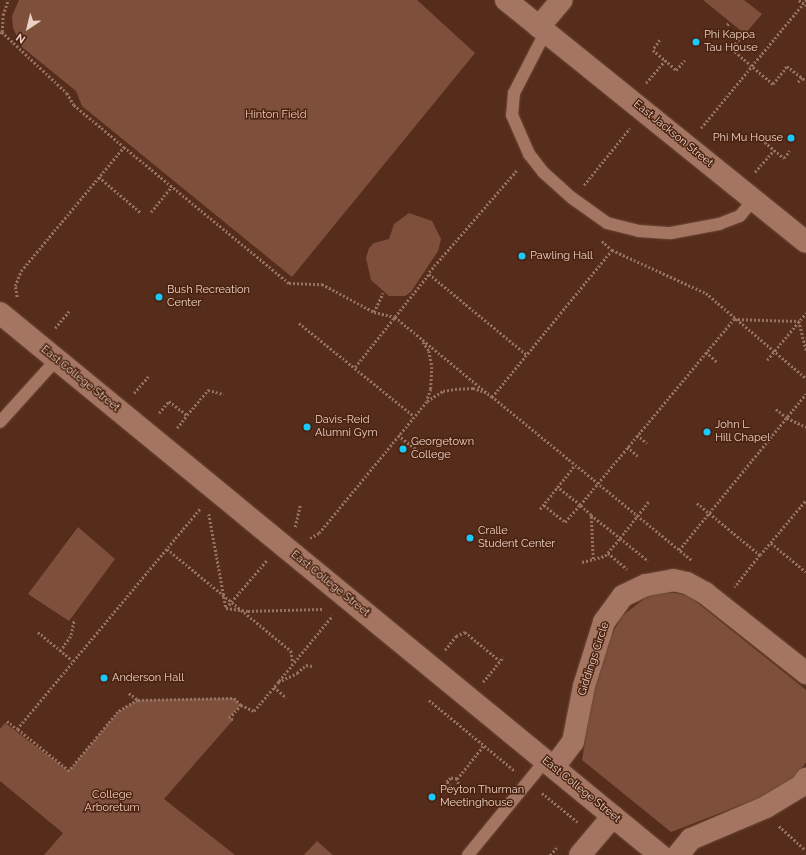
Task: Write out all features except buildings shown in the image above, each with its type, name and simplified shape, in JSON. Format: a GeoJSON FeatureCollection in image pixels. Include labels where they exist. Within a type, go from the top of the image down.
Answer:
{"type":"FeatureCollection","features":[{"type":"Feature","properties":{"kind":"street","name":"East Jackson Street"},"geometry":{"type":"LineString","coordinates":[[506,0],[806,242]]}},
{"type":"Feature","properties":{"kind":"street"},"geometry":{"type":"LineString","coordinates":[[542,29],[562,0]]}},
{"type":"Feature","properties":{"kind":"street","name":"East College Street"},"geometry":{"type":"LineString","coordinates":[[0,313],[660,855]]}},
{"type":"Feature","properties":{"kind":"street","name":"Giddings Circle"},"geometry":{"type":"LineString","coordinates":[[550,764],[573,742],[584,686],[604,622],[623,596],[646,585],[673,580],[687,583],[705,593],[806,673]]}},
{"type":"Feature","properties":{"kind":"street"},"geometry":{"type":"LineString","coordinates":[[678,855],[691,839],[766,807],[801,786],[806,779]]}},
{"type":"Feature","properties":{"kind":"street"},"geometry":{"type":"LineString","coordinates":[[580,855],[613,816]]}},
{"type":"Feature","properties":{"kind":"lane"},"geometry":{"type":"LineString","coordinates":[[542,29],[514,93],[512,115],[529,154],[543,172],[572,198],[607,223],[639,231],[671,233],[719,224],[740,216],[753,200]]}},
{"type":"Feature","properties":{"kind":"lane"},"geometry":{"type":"LineString","coordinates":[[0,422],[56,360]]}},
{"type":"Feature","properties":{"kind":"lane"},"geometry":{"type":"LineString","coordinates":[[468,855],[550,764]]}},
{"type":"Feature","properties":{"kind":"path"},"geometry":{"type":"LineString","coordinates":[[8,0],[2,15],[1,33],[67,93],[74,105],[124,147],[289,283],[322,284],[374,312],[395,317],[695,564],[690,564]]}},
{"type":"Feature","properties":{"kind":"path"},"geometry":{"type":"LineString","coordinates":[[799,0],[805,4]]}},
{"type":"Feature","properties":{"kind":"path"},"geometry":{"type":"LineString","coordinates":[[701,128],[805,4],[806,0]]}},
{"type":"Feature","properties":{"kind":"path"},"geometry":{"type":"LineString","coordinates":[[727,25],[730,22]]}},
{"type":"Feature","properties":{"kind":"path"},"geometry":{"type":"LineString","coordinates":[[744,33],[732,49],[773,84],[787,66],[806,81]]}},
{"type":"Feature","properties":{"kind":"path"},"geometry":{"type":"LineString","coordinates":[[660,40],[653,50],[676,70],[685,60]]}},
{"type":"Feature","properties":{"kind":"path"},"geometry":{"type":"LineString","coordinates":[[646,83],[664,60]]}},
{"type":"Feature","properties":{"kind":"path"},"geometry":{"type":"LineString","coordinates":[[798,82],[802,77]]}},
{"type":"Feature","properties":{"kind":"path"},"geometry":{"type":"LineString","coordinates":[[572,198],[634,124]]}},
{"type":"Feature","properties":{"kind":"path"},"geometry":{"type":"LineString","coordinates":[[770,136],[765,142],[784,158],[789,151]]}},
{"type":"Feature","properties":{"kind":"path"},"geometry":{"type":"LineString","coordinates":[[19,302],[15,286],[21,270],[124,147]]}},
{"type":"Feature","properties":{"kind":"path"},"geometry":{"type":"LineString","coordinates":[[755,172],[774,150]]}},
{"type":"Feature","properties":{"kind":"path"},"geometry":{"type":"LineString","coordinates":[[430,272],[516,168],[522,172]]}},
{"type":"Feature","properties":{"kind":"path"},"geometry":{"type":"LineString","coordinates":[[99,177],[141,213]]}},
{"type":"Feature","properties":{"kind":"path"},"geometry":{"type":"LineString","coordinates":[[150,212],[172,186]]}},
{"type":"Feature","properties":{"kind":"path"},"geometry":{"type":"LineString","coordinates":[[492,397],[612,250],[706,293],[734,319],[806,378]]}},
{"type":"Feature","properties":{"kind":"path"},"geometry":{"type":"LineString","coordinates":[[354,368],[429,274],[526,354]]}},
{"type":"Feature","properties":{"kind":"path"},"geometry":{"type":"LineString","coordinates":[[374,312],[383,293]]}},
{"type":"Feature","properties":{"kind":"path"},"geometry":{"type":"LineString","coordinates":[[52,332],[70,310]]}},
{"type":"Feature","properties":{"kind":"path"},"geometry":{"type":"LineString","coordinates":[[767,360],[806,312]]}},
{"type":"Feature","properties":{"kind":"path"},"geometry":{"type":"LineString","coordinates":[[734,319],[799,321]]}},
{"type":"Feature","properties":{"kind":"path"},"geometry":{"type":"LineString","coordinates":[[544,505],[565,522],[734,319]]}},
{"type":"Feature","properties":{"kind":"path"},"geometry":{"type":"LineString","coordinates":[[799,321],[806,350]]}},
{"type":"Feature","properties":{"kind":"path"},"geometry":{"type":"LineString","coordinates":[[299,323],[414,416]]}},
{"type":"Feature","properties":{"kind":"path"},"geometry":{"type":"LineString","coordinates":[[420,338],[429,351],[432,367],[431,389],[427,401]]}},
{"type":"Feature","properties":{"kind":"path"},"geometry":{"type":"LineString","coordinates":[[706,352],[717,362]]}},
{"type":"Feature","properties":{"kind":"path"},"geometry":{"type":"LineString","coordinates":[[131,397],[149,376]]}},
{"type":"Feature","properties":{"kind":"path"},"geometry":{"type":"LineString","coordinates":[[305,540],[319,533],[427,401],[443,391],[455,389],[473,388],[488,393]]}},
{"type":"Feature","properties":{"kind":"path"},"geometry":{"type":"LineString","coordinates":[[174,432],[208,390],[223,394]]}},
{"type":"Feature","properties":{"kind":"path"},"geometry":{"type":"LineString","coordinates":[[679,550],[806,394]]}},
{"type":"Feature","properties":{"kind":"path"},"geometry":{"type":"LineString","coordinates":[[156,417],[168,401],[187,415]]}},
{"type":"Feature","properties":{"kind":"path"},"geometry":{"type":"LineString","coordinates":[[776,409],[787,418],[806,427]]}},
{"type":"Feature","properties":{"kind":"path"},"geometry":{"type":"LineString","coordinates":[[398,435],[427,458]]}},
{"type":"Feature","properties":{"kind":"path"},"geometry":{"type":"LineString","coordinates":[[638,435],[647,443]]}},
{"type":"Feature","properties":{"kind":"path"},"geometry":{"type":"LineString","coordinates":[[627,447],[638,456]]}},
{"type":"Feature","properties":{"kind":"path"},"geometry":{"type":"LineString","coordinates":[[540,510],[575,465]]}},
{"type":"Feature","properties":{"kind":"path"},"geometry":{"type":"LineString","coordinates":[[557,487],[653,565]]}},
{"type":"Feature","properties":{"kind":"path"},"geometry":{"type":"LineString","coordinates":[[731,592],[806,500]]}},
{"type":"Feature","properties":{"kind":"path"},"geometry":{"type":"LineString","coordinates":[[582,562],[605,556],[649,501]]}},
{"type":"Feature","properties":{"kind":"path"},"geometry":{"type":"LineString","coordinates":[[697,503],[760,555]]}},
{"type":"Feature","properties":{"kind":"path"},"geometry":{"type":"LineString","coordinates":[[288,526],[295,531],[300,505]]}},
{"type":"Feature","properties":{"kind":"path"},"geometry":{"type":"LineString","coordinates":[[17,729],[202,506]]}},
{"type":"Feature","properties":{"kind":"path"},"geometry":{"type":"LineString","coordinates":[[208,510],[221,591],[226,608]]}},
{"type":"Feature","properties":{"kind":"path"},"geometry":{"type":"LineString","coordinates":[[591,515],[593,559]]}},
{"type":"Feature","properties":{"kind":"path"},"geometry":{"type":"LineString","coordinates":[[771,543],[806,572]]}},
{"type":"Feature","properties":{"kind":"path"},"geometry":{"type":"LineString","coordinates":[[167,548],[221,591],[291,651],[294,663]]}},
{"type":"Feature","properties":{"kind":"path"},"geometry":{"type":"LineString","coordinates":[[608,553],[630,571]]}},
{"type":"Feature","properties":{"kind":"path"},"geometry":{"type":"LineString","coordinates":[[226,608],[268,559]]}},
{"type":"Feature","properties":{"kind":"path"},"geometry":{"type":"LineString","coordinates":[[226,608],[243,610],[358,608]]}},
{"type":"Feature","properties":{"kind":"path"},"geometry":{"type":"LineString","coordinates":[[7,720],[69,771],[118,712],[138,700],[234,698],[241,705],[254,711],[334,614]]}},
{"type":"Feature","properties":{"kind":"path"},"geometry":{"type":"LineString","coordinates":[[60,651],[71,635],[74,619]]}},
{"type":"Feature","properties":{"kind":"path"},"geometry":{"type":"LineString","coordinates":[[38,632],[73,661]]}},
{"type":"Feature","properties":{"kind":"path"},"geometry":{"type":"LineString","coordinates":[[443,652],[456,636],[465,632],[500,661]]}},
{"type":"Feature","properties":{"kind":"path"},"geometry":{"type":"LineString","coordinates":[[413,653],[436,646],[448,657]]}},
{"type":"Feature","properties":{"kind":"path"},"geometry":{"type":"LineString","coordinates":[[481,684],[503,657]]}},
{"type":"Feature","properties":{"kind":"path"},"geometry":{"type":"LineString","coordinates":[[278,682],[297,673],[306,665],[312,666]]}},
{"type":"Feature","properties":{"kind":"path"},"geometry":{"type":"LineString","coordinates":[[475,679],[486,688]]}},
{"type":"Feature","properties":{"kind":"path"},"geometry":{"type":"LineString","coordinates":[[274,687],[286,697]]}},
{"type":"Feature","properties":{"kind":"path"},"geometry":{"type":"LineString","coordinates":[[129,693],[138,700]]}},
{"type":"Feature","properties":{"kind":"path"},"geometry":{"type":"LineString","coordinates":[[233,720],[229,718],[241,705]]}},
{"type":"Feature","properties":{"kind":"path"},"geometry":{"type":"LineString","coordinates":[[457,779],[484,746]]}},
{"type":"Feature","properties":{"kind":"path"},"geometry":{"type":"LineString","coordinates":[[451,778],[457,779],[460,788],[454,790],[447,782],[451,778]]}},
{"type":"Feature","properties":{"kind":"path"},"geometry":{"type":"LineString","coordinates":[[773,821],[806,850]]}},
{"type":"Feature","properties":{"kind":"green space","name":"Hinton Field"},"geometry":{"type":"Polygon","coordinates":[[[19,0],[417,0],[475,53],[292,277],[82,106],[76,91],[22,47],[13,28],[12,16],[19,0]]]}},
{"type":"Feature","properties":{"kind":"green space"},"geometry":{"type":"Polygon","coordinates":[[[703,0],[744,0],[762,14],[745,34],[703,0]]]}},
{"type":"Feature","properties":{"kind":"green space"},"geometry":{"type":"Polygon","coordinates":[[[409,213],[432,221],[441,239],[438,251],[411,292],[405,296],[389,296],[371,280],[366,258],[369,248],[374,243],[389,239],[394,224],[409,213]]]}},
{"type":"Feature","properties":{"kind":"green space"},"geometry":{"type":"Polygon","coordinates":[[[78,527],[115,559],[69,621],[28,594],[78,527]]]}},
{"type":"Feature","properties":{"kind":"green space"},"geometry":{"type":"Polygon","coordinates":[[[667,592],[688,595],[806,690],[806,762],[797,775],[770,794],[671,832],[582,760],[595,680],[606,645],[622,616],[649,595],[667,592]]]}},
{"type":"Feature","properties":{"kind":"green space","name":"College Arboretum"},"geometry":{"type":"Polygon","coordinates":[[[234,698],[241,705],[230,717],[233,720],[164,799],[235,855],[44,855],[63,833],[0,781],[0,729],[5,723],[69,771],[118,712],[138,700],[234,698]]]}},
{"type":"Feature","properties":{"kind":"green space"},"geometry":{"type":"Polygon","coordinates":[[[317,841],[333,855],[304,855],[317,841]]]}},
{"type":"Feature","properties":{"kind":"place","name":"Phi Kappa Tau House"},"geometry":{"type":"Point","coordinates":[696,42]}},
{"type":"Feature","properties":{"kind":"place","name":"Phi Mu House"},"geometry":{"type":"Point","coordinates":[791,138]}},
{"type":"Feature","properties":{"kind":"place","name":"Pawling Hall"},"geometry":{"type":"Point","coordinates":[522,256]}},
{"type":"Feature","properties":{"kind":"place","name":"Bush Recreation Center"},"geometry":{"type":"Point","coordinates":[159,297]}},
{"type":"Feature","properties":{"kind":"place","name":"Davis-Reid Alumni Gym"},"geometry":{"type":"Point","coordinates":[307,427]}},
{"type":"Feature","properties":{"kind":"place","name":"John L. Hill Chapel"},"geometry":{"type":"Point","coordinates":[707,432]}},
{"type":"Feature","properties":{"kind":"place","name":"Georgetown College"},"geometry":{"type":"Point","coordinates":[403,449]}},
{"type":"Feature","properties":{"kind":"place","name":"Cralle Student Center"},"geometry":{"type":"Point","coordinates":[470,538]}},
{"type":"Feature","properties":{"kind":"place","name":"Anderson Hall"},"geometry":{"type":"Point","coordinates":[104,678]}},
{"type":"Feature","properties":{"kind":"place","name":"Peyton Thurman Meetinghouse"},"geometry":{"type":"Point","coordinates":[432,797]}}]}
